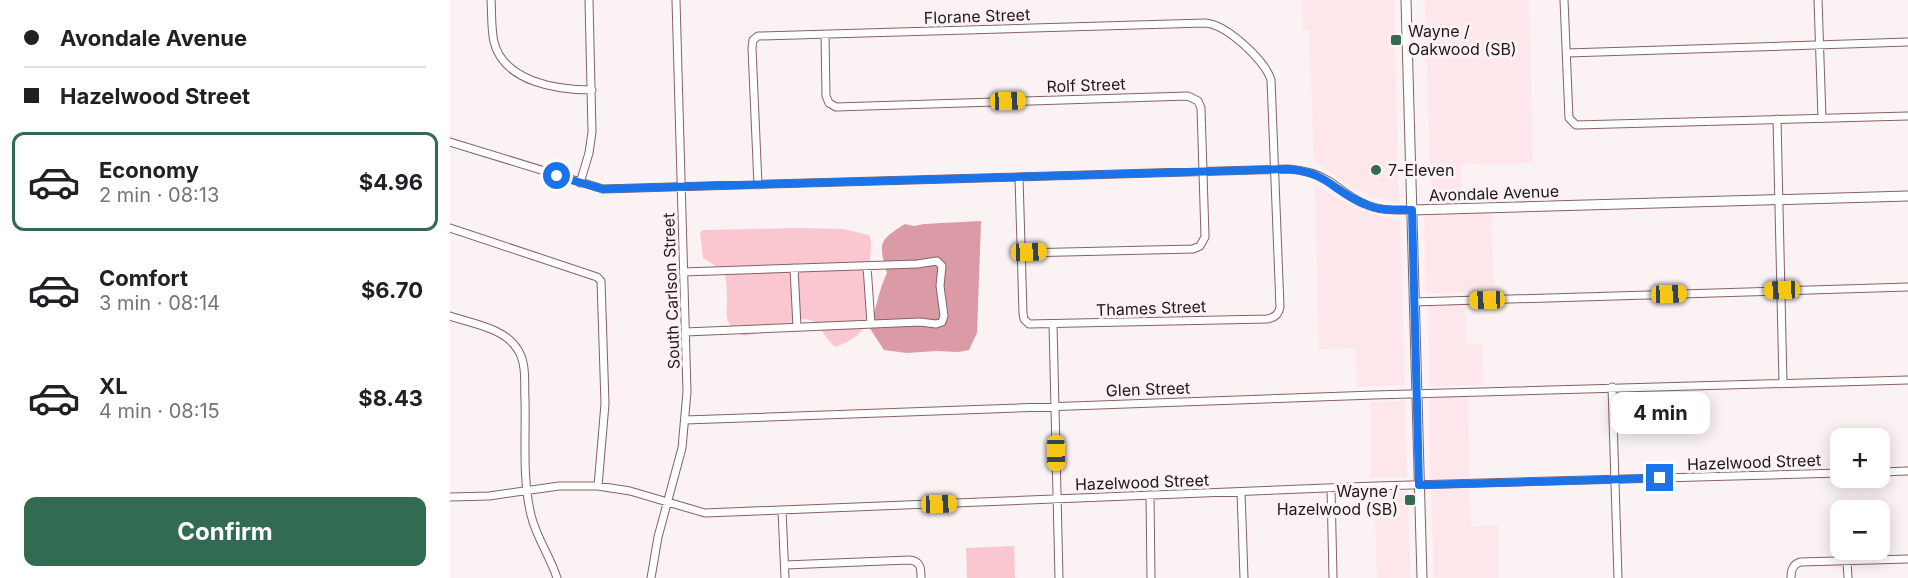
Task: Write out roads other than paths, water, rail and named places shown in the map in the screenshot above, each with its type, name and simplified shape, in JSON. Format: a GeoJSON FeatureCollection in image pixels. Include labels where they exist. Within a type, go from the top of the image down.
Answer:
{"type":"FeatureCollection","features":[{"type":"Feature","properties":{"kind":"main road"},"geometry":{"type":"LineString","coordinates":[[1406,0],[1422,578]]}},
{"type":"Feature","properties":{"kind":"main road","name":"Avondale Avenue"},"geometry":{"type":"LineString","coordinates":[[1412,210],[1908,196]]}},
{"type":"Feature","properties":{"kind":"street"},"geometry":{"type":"LineString","coordinates":[[491,0],[494,44],[501,58],[511,69],[524,77],[550,86],[570,90],[591,90]]}},
{"type":"Feature","properties":{"kind":"street"},"geometry":{"type":"LineString","coordinates":[[580,183],[591,142],[589,0]]}},
{"type":"Feature","properties":{"kind":"street","name":"South Carlson Street"},"geometry":{"type":"LineString","coordinates":[[651,578],[655,553],[679,462],[685,420],[687,372],[676,0]]}},
{"type":"Feature","properties":{"kind":"street"},"geometry":{"type":"LineString","coordinates":[[1564,0],[1569,118],[1576,125],[1908,116]]}},
{"type":"Feature","properties":{"kind":"street"},"geometry":{"type":"LineString","coordinates":[[1818,0],[1822,118]]}},
{"type":"Feature","properties":{"kind":"street","name":"Florane Street"},"geometry":{"type":"LineString","coordinates":[[758,185],[753,40],[762,36],[1216,24],[1228,31],[1262,63],[1269,74],[1274,169]]}},
{"type":"Feature","properties":{"kind":"street","name":"Rolf Street"},"geometry":{"type":"LineString","coordinates":[[825,35],[826,96],[829,103],[839,107],[1191,96],[1198,101],[1201,108],[1203,171]]}},
{"type":"Feature","properties":{"kind":"street"},"geometry":{"type":"LineString","coordinates":[[1567,53],[1908,42]]}},
{"type":"Feature","properties":{"kind":"street"},"geometry":{"type":"LineString","coordinates":[[1777,119],[1783,383]]}},
{"type":"Feature","properties":{"kind":"street","name":"Avondale Avenue"},"geometry":{"type":"LineString","coordinates":[[450,142],[603,189],[1297,169],[1330,182],[1356,200],[1373,207],[1388,210],[1412,210]]}},
{"type":"Feature","properties":{"kind":"street","name":"Thames Street"},"geometry":{"type":"LineString","coordinates":[[1019,177],[1024,319],[1032,325],[1267,319],[1274,317],[1280,307],[1274,169]]}},
{"type":"Feature","properties":{"kind":"street"},"geometry":{"type":"LineString","coordinates":[[1022,253],[1193,249],[1201,245],[1205,237],[1203,171]]}},
{"type":"Feature","properties":{"kind":"street"},"geometry":{"type":"LineString","coordinates":[[450,228],[600,279],[603,286],[605,387],[598,486]]}},
{"type":"Feature","properties":{"kind":"street"},"geometry":{"type":"LineString","coordinates":[[683,272],[917,264],[937,261],[942,266],[940,286],[944,316],[942,322],[936,324],[920,322],[685,332]]}},
{"type":"Feature","properties":{"kind":"street"},"geometry":{"type":"LineString","coordinates":[[867,266],[871,324]]}},
{"type":"Feature","properties":{"kind":"street"},"geometry":{"type":"LineString","coordinates":[[794,268],[797,327]]}},
{"type":"Feature","properties":{"kind":"street"},"geometry":{"type":"LineString","coordinates":[[1414,302],[1908,287]]}},
{"type":"Feature","properties":{"kind":"street"},"geometry":{"type":"LineString","coordinates":[[450,316],[498,332],[511,341],[520,354],[524,373],[530,514],[557,578]]}},
{"type":"Feature","properties":{"kind":"street"},"geometry":{"type":"LineString","coordinates":[[1053,324],[1059,578]]}},
{"type":"Feature","properties":{"kind":"street","name":"Glen Street"},"geometry":{"type":"LineString","coordinates":[[685,420],[1416,393],[1908,380]]}},
{"type":"Feature","properties":{"kind":"street"},"geometry":{"type":"LineString","coordinates":[[1612,387],[1618,578]]}},
{"type":"Feature","properties":{"kind":"street"},"geometry":{"type":"LineString","coordinates":[[1890,472],[1908,471]]}},
{"type":"Feature","properties":{"kind":"street","name":"Hazelwood Street"},"geometry":{"type":"LineString","coordinates":[[450,497],[489,496],[559,486],[598,486],[630,491],[700,513],[1331,488],[1830,473]]}},
{"type":"Feature","properties":{"kind":"street"},"geometry":{"type":"LineString","coordinates":[[1331,488],[1333,578]]}},
{"type":"Feature","properties":{"kind":"street"},"geometry":{"type":"LineString","coordinates":[[1241,492],[1244,578]]}},
{"type":"Feature","properties":{"kind":"street"},"geometry":{"type":"LineString","coordinates":[[1150,495],[1151,578]]}},
{"type":"Feature","properties":{"kind":"street"},"geometry":{"type":"LineString","coordinates":[[782,510],[785,578]]}},
{"type":"Feature","properties":{"kind":"street"},"geometry":{"type":"LineString","coordinates":[[1791,578],[1792,570],[1797,563],[1908,559]]}},
{"type":"Feature","properties":{"kind":"street"},"geometry":{"type":"LineString","coordinates":[[785,565],[909,560],[918,563],[921,567],[921,578]]}},
{"type":"Feature","properties":{"kind":"street"},"geometry":{"type":"LineString","coordinates":[[1847,561],[1848,578]]}},
{"type":"Feature","properties":{"kind":"place","name":"Wayne / Oakwood (SB)"},"geometry":{"type":"Point","coordinates":[1396,40]}},
{"type":"Feature","properties":{"kind":"place","name":"7-Eleven"},"geometry":{"type":"Point","coordinates":[1376,170]}},
{"type":"Feature","properties":{"kind":"place","name":"Wayne / Hazelwood (SB)"},"geometry":{"type":"Point","coordinates":[1410,500]}}]}
